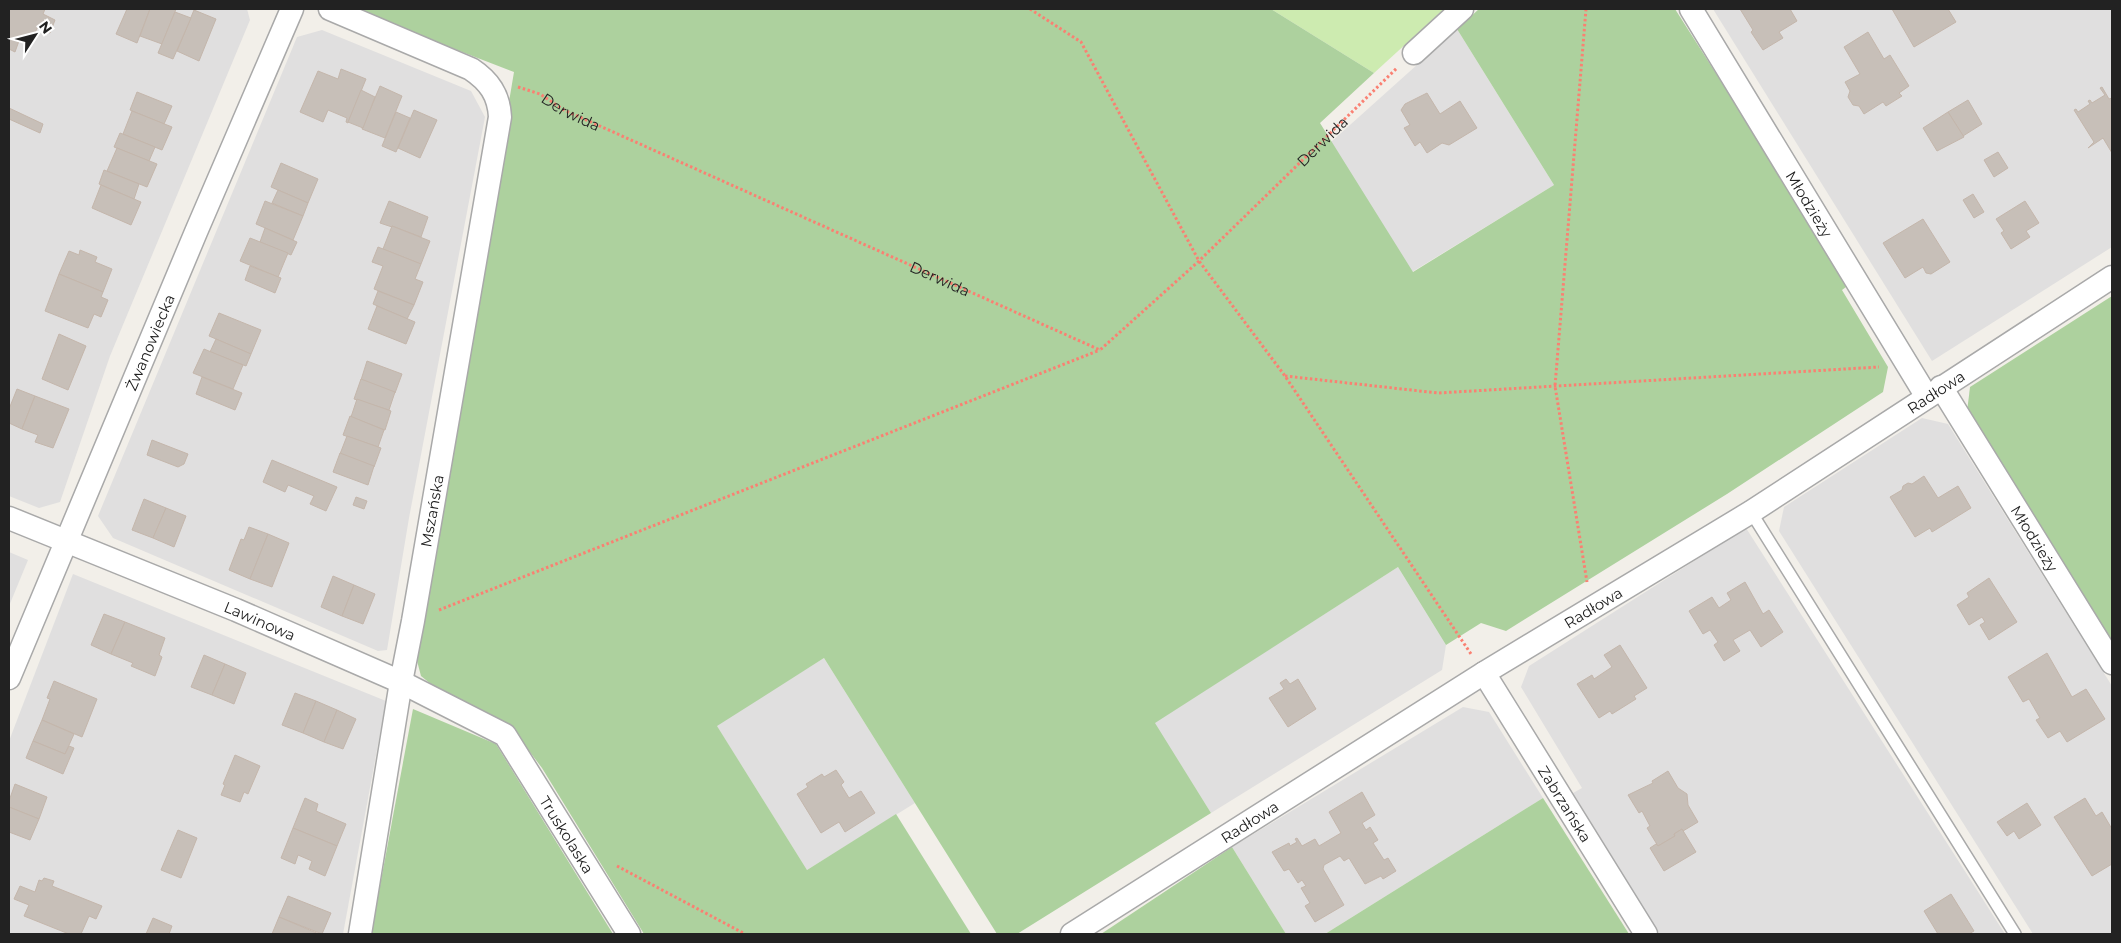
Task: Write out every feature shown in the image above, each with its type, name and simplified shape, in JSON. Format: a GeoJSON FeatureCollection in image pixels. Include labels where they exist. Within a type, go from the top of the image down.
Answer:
{"type":"FeatureCollection","features":[{"type":"Feature","properties":{"kind":"street","name":"Żwanowiecka"},"geometry":{"type":"LineString","coordinates":[[9,678],[196,232],[292,9]]}},
{"type":"Feature","properties":{"kind":"street"},"geometry":{"type":"LineString","coordinates":[[330,9],[471,69],[482,76],[493,89]]}},
{"type":"Feature","properties":{"kind":"street"},"geometry":{"type":"LineString","coordinates":[[1414,52],[1462,9]]}},
{"type":"Feature","properties":{"kind":"street","name":"Młodzieży"},"geometry":{"type":"LineString","coordinates":[[1691,9],[1905,358],[1934,392],[2112,663]]}},
{"type":"Feature","properties":{"kind":"street","name":"Mszańska"},"geometry":{"type":"LineString","coordinates":[[360,934],[401,682],[500,117],[499,103],[493,89]]}},
{"type":"Feature","properties":{"kind":"street","name":"Radłowa"},"geometry":{"type":"LineString","coordinates":[[1072,934],[1484,673],[1751,512],[2112,277]]}},
{"type":"Feature","properties":{"kind":"street","name":"Lawinowa"},"geometry":{"type":"LineString","coordinates":[[9,518],[236,610],[401,682],[505,735]]}},
{"type":"Feature","properties":{"kind":"street","name":"Zabrzańska"},"geometry":{"type":"LineString","coordinates":[[1484,673],[1646,934]]}},
{"type":"Feature","properties":{"kind":"street","name":"Truskolaska"},"geometry":{"type":"LineString","coordinates":[[505,735],[629,934]]}},
{"type":"Feature","properties":{"kind":"lane"},"geometry":{"type":"LineString","coordinates":[[1751,512],[2015,934]]}},
{"type":"Feature","properties":{"kind":"path"},"geometry":{"type":"LineString","coordinates":[[1030,9],[1081,42],[1199,261],[1285,376],[1484,673]]}},
{"type":"Feature","properties":{"kind":"path"},"geometry":{"type":"LineString","coordinates":[[1586,9],[1555,386],[1592,608]]}},
{"type":"Feature","properties":{"kind":"path","name":"Derwida"},"geometry":{"type":"LineString","coordinates":[[493,89],[519,87],[540,94],[574,114],[1100,350],[1199,261],[1414,52]]}},
{"type":"Feature","properties":{"kind":"path"},"geometry":{"type":"LineString","coordinates":[[413,621],[1100,350]]}},
{"type":"Feature","properties":{"kind":"path"},"geometry":{"type":"LineString","coordinates":[[1285,376],[1438,393],[1891,367],[1905,358]]}},
{"type":"Feature","properties":{"kind":"path"},"geometry":{"type":"LineString","coordinates":[[615,865],[745,934]]}},
{"type":"Feature","properties":{"kind":"shaded area"},"geometry":{"type":"Polygon","coordinates":[[[9,9],[247,9],[250,20],[110,356],[60,502],[39,508],[9,496],[9,9]]]}},
{"type":"Feature","properties":{"kind":"shaded area"},"geometry":{"type":"Polygon","coordinates":[[[1713,9],[2112,9],[2112,247],[1932,361],[1713,9]]]}},
{"type":"Feature","properties":{"kind":"shaded area"},"geometry":{"type":"Polygon","coordinates":[[[1457,29],[1554,185],[1412,272],[1331,142],[1457,29]]]}},
{"type":"Feature","properties":{"kind":"shaded area"},"geometry":{"type":"Polygon","coordinates":[[[322,30],[471,91],[485,117],[409,518],[387,650],[378,651],[113,538],[98,516],[297,37],[322,30]]]}},
{"type":"Feature","properties":{"kind":"shaded area"},"geometry":{"type":"Polygon","coordinates":[[[1922,418],[1948,424],[2112,686],[2112,934],[2033,934],[1779,531],[1784,507],[1922,418]]]}},
{"type":"Feature","properties":{"kind":"shaded area"},"geometry":{"type":"Polygon","coordinates":[[[1746,528],[2005,934],[1660,934],[1573,793],[1582,788],[1521,687],[1529,666],[1746,528]]]}},
{"type":"Feature","properties":{"kind":"shaded area"},"geometry":{"type":"Polygon","coordinates":[[[9,552],[28,560],[9,606],[9,552]]]}},
{"type":"Feature","properties":{"kind":"shaded area"},"geometry":{"type":"Polygon","coordinates":[[[1398,567],[1446,645],[1442,670],[1211,813],[1154,723],[1398,567]]]}},
{"type":"Feature","properties":{"kind":"shaded area"},"geometry":{"type":"Polygon","coordinates":[[[73,574],[386,701],[343,934],[9,934],[9,741],[73,574]]]}},
{"type":"Feature","properties":{"kind":"shaded area"},"geometry":{"type":"Polygon","coordinates":[[[824,658],[915,803],[807,870],[716,725],[824,658]]]}},
{"type":"Feature","properties":{"kind":"shaded area"},"geometry":{"type":"Polygon","coordinates":[[[1463,707],[1489,712],[1543,798],[1325,934],[1286,934],[1232,847],[1463,707]]]}},
{"type":"Feature","properties":{"kind":"green space"},"geometry":{"type":"Polygon","coordinates":[[[351,9],[1271,9],[1374,73],[1320,123],[1413,272],[1554,185],[1457,29],[1479,9],[1675,9],[1850,284],[1842,290],[1888,367],[1883,392],[1727,494],[1506,631],[1481,623],[1446,645],[1398,567],[1155,723],[1211,813],[1017,934],[997,934],[824,658],[717,726],[807,870],[896,814],[971,934],[644,934],[542,768],[511,727],[448,698],[421,676],[416,657],[514,72],[351,9]]]}},
{"type":"Feature","properties":{"kind":"green space"},"geometry":{"type":"Polygon","coordinates":[[[1271,9],[1444,9],[1374,73],[1271,9]]]}},
{"type":"Feature","properties":{"kind":"green space"},"geometry":{"type":"Polygon","coordinates":[[[2112,296],[2112,648],[1967,412],[1970,387],[2112,296]]]}},
{"type":"Feature","properties":{"kind":"green space"},"geometry":{"type":"Polygon","coordinates":[[[413,709],[496,744],[613,934],[371,934],[413,709]]]}},
{"type":"Feature","properties":{"kind":"green space"},"geometry":{"type":"Polygon","coordinates":[[[1543,798],[1629,934],[1325,934],[1543,798]]]}},
{"type":"Feature","properties":{"kind":"green space"},"geometry":{"type":"Polygon","coordinates":[[[1232,847],[1286,934],[1101,934],[1232,847]]]}},
{"type":"Feature","properties":{"kind":"building"},"geometry":{"type":"Polygon","coordinates":[[[9,9],[45,9],[43,14],[55,20],[50,33],[37,28],[31,43],[20,38],[15,52],[9,49],[9,9]]]}},
{"type":"Feature","properties":{"kind":"building"},"geometry":{"type":"Polygon","coordinates":[[[127,9],[150,9],[137,43],[116,34],[127,9]]]}},
{"type":"Feature","properties":{"kind":"building"},"geometry":{"type":"Polygon","coordinates":[[[150,9],[176,9],[162,44],[140,36],[150,9]]]}},
{"type":"Feature","properties":{"kind":"building"},"geometry":{"type":"Polygon","coordinates":[[[1740,9],[1790,9],[1797,21],[1779,32],[1783,38],[1763,50],[1751,32],[1753,30],[1740,9]]]}},
{"type":"Feature","properties":{"kind":"building"},"geometry":{"type":"Polygon","coordinates":[[[1892,9],[1948,9],[1956,22],[1914,47],[1892,9]]]}},
{"type":"Feature","properties":{"kind":"building"},"geometry":{"type":"Polygon","coordinates":[[[194,10],[216,19],[199,61],[177,51],[194,10]]]}},
{"type":"Feature","properties":{"kind":"building"},"geometry":{"type":"Polygon","coordinates":[[[175,12],[191,18],[173,59],[158,53],[175,12]]]}},
{"type":"Feature","properties":{"kind":"building"},"geometry":{"type":"Polygon","coordinates":[[[1868,32],[1884,59],[1890,55],[1909,86],[1899,93],[1902,96],[1886,106],[1883,102],[1864,114],[1859,106],[1853,105],[1848,97],[1850,91],[1845,82],[1860,74],[1844,47],[1868,32]]]}},
{"type":"Feature","properties":{"kind":"building"},"geometry":{"type":"Polygon","coordinates":[[[341,69],[366,79],[348,123],[346,122],[347,118],[328,110],[323,122],[300,112],[318,71],[338,79],[341,69]]]}},
{"type":"Feature","properties":{"kind":"building"},"geometry":{"type":"Polygon","coordinates":[[[380,86],[402,96],[385,138],[362,129],[380,86]]]}},
{"type":"Feature","properties":{"kind":"building"},"geometry":{"type":"Polygon","coordinates":[[[2102,87],[2109,99],[2112,98],[2112,153],[2103,138],[2088,148],[2094,142],[2074,110],[2076,109],[2078,112],[2090,104],[2088,101],[2090,100],[2092,103],[2105,95],[2100,88],[2102,87]]]}},
{"type":"Feature","properties":{"kind":"building"},"geometry":{"type":"Polygon","coordinates":[[[361,90],[375,97],[363,128],[348,122],[361,90]]]}},
{"type":"Feature","properties":{"kind":"building"},"geometry":{"type":"Polygon","coordinates":[[[137,92],[172,106],[164,124],[130,110],[137,92]]]}},
{"type":"Feature","properties":{"kind":"building"},"geometry":{"type":"Polygon","coordinates":[[[1427,93],[1440,114],[1460,101],[1477,128],[1449,145],[1442,143],[1427,153],[1420,142],[1415,146],[1404,128],[1410,125],[1401,110],[1405,104],[1427,93]]]}},
{"type":"Feature","properties":{"kind":"building"},"geometry":{"type":"Polygon","coordinates":[[[1968,100],[1982,124],[1963,136],[1948,112],[1968,100]]]}},
{"type":"Feature","properties":{"kind":"building"},"geometry":{"type":"Polygon","coordinates":[[[9,108],[43,124],[40,133],[9,119],[9,108]]]}},
{"type":"Feature","properties":{"kind":"building"},"geometry":{"type":"Polygon","coordinates":[[[414,110],[437,120],[420,158],[398,148],[414,110]]]}},
{"type":"Feature","properties":{"kind":"building"},"geometry":{"type":"Polygon","coordinates":[[[132,111],[172,127],[162,150],[123,134],[132,111]]]}},
{"type":"Feature","properties":{"kind":"building"},"geometry":{"type":"Polygon","coordinates":[[[396,112],[410,118],[396,152],[382,146],[396,112]]]}},
{"type":"Feature","properties":{"kind":"building"},"geometry":{"type":"Polygon","coordinates":[[[1948,112],[1964,137],[1937,151],[1923,128],[1948,112]]]}},
{"type":"Feature","properties":{"kind":"building"},"geometry":{"type":"Polygon","coordinates":[[[120,133],[155,147],[149,161],[114,147],[120,133]]]}},
{"type":"Feature","properties":{"kind":"building"},"geometry":{"type":"Polygon","coordinates":[[[117,148],[157,164],[147,187],[107,171],[117,148]]]}},
{"type":"Feature","properties":{"kind":"building"},"geometry":{"type":"Polygon","coordinates":[[[1998,152],[2008,168],[1994,177],[1984,160],[1998,152]]]}},
{"type":"Feature","properties":{"kind":"building"},"geometry":{"type":"Polygon","coordinates":[[[281,163],[318,179],[308,203],[271,187],[281,163]]]}},
{"type":"Feature","properties":{"kind":"building"},"geometry":{"type":"Polygon","coordinates":[[[104,170],[139,184],[134,199],[99,184],[104,170]]]}},
{"type":"Feature","properties":{"kind":"building"},"geometry":{"type":"Polygon","coordinates":[[[101,185],[141,202],[131,225],[92,208],[101,185]]]}},
{"type":"Feature","properties":{"kind":"building"},"geometry":{"type":"Polygon","coordinates":[[[278,190],[308,203],[303,216],[272,203],[278,190]]]}},
{"type":"Feature","properties":{"kind":"building"},"geometry":{"type":"Polygon","coordinates":[[[1973,194],[1984,212],[1974,218],[1963,200],[1973,194]]]}},
{"type":"Feature","properties":{"kind":"building"},"geometry":{"type":"Polygon","coordinates":[[[265,201],[303,216],[293,240],[256,224],[265,201]]]}},
{"type":"Feature","properties":{"kind":"building"},"geometry":{"type":"Polygon","coordinates":[[[389,201],[428,217],[421,237],[380,223],[389,201]]]}},
{"type":"Feature","properties":{"kind":"building"},"geometry":{"type":"Polygon","coordinates":[[[2025,201],[2039,223],[2026,231],[2030,237],[2011,249],[2001,233],[2004,231],[1996,219],[2025,201]]]}},
{"type":"Feature","properties":{"kind":"building"},"geometry":{"type":"Polygon","coordinates":[[[1923,219],[1950,262],[1931,274],[1926,273],[1923,267],[1905,278],[1883,243],[1923,219]]]}},
{"type":"Feature","properties":{"kind":"building"},"geometry":{"type":"Polygon","coordinates":[[[392,226],[430,241],[421,264],[383,249],[392,226]]]}},
{"type":"Feature","properties":{"kind":"building"},"geometry":{"type":"Polygon","coordinates":[[[265,228],[297,242],[291,255],[260,242],[265,228]]]}},
{"type":"Feature","properties":{"kind":"building"},"geometry":{"type":"Polygon","coordinates":[[[250,238],[288,253],[278,277],[240,261],[250,238]]]}},
{"type":"Feature","properties":{"kind":"building"},"geometry":{"type":"Polygon","coordinates":[[[378,247],[421,264],[415,279],[423,282],[414,305],[374,289],[383,266],[372,262],[378,247]]]}},
{"type":"Feature","properties":{"kind":"building"},"geometry":{"type":"Polygon","coordinates":[[[80,250],[97,257],[95,262],[112,269],[103,292],[59,274],[69,251],[79,255],[80,250]]]}},
{"type":"Feature","properties":{"kind":"building"},"geometry":{"type":"Polygon","coordinates":[[[250,266],[281,278],[275,293],[245,280],[250,266]]]}},
{"type":"Feature","properties":{"kind":"building"},"geometry":{"type":"Polygon","coordinates":[[[59,274],[103,292],[101,297],[108,300],[101,317],[94,314],[88,328],[45,311],[59,274]]]}},
{"type":"Feature","properties":{"kind":"building"},"geometry":{"type":"Polygon","coordinates":[[[378,291],[414,305],[407,319],[373,304],[378,291]]]}},
{"type":"Feature","properties":{"kind":"building"},"geometry":{"type":"Polygon","coordinates":[[[377,306],[415,322],[406,344],[368,329],[377,306]]]}},
{"type":"Feature","properties":{"kind":"building"},"geometry":{"type":"Polygon","coordinates":[[[219,313],[261,330],[251,354],[209,336],[219,313]]]}},
{"type":"Feature","properties":{"kind":"building"},"geometry":{"type":"Polygon","coordinates":[[[59,334],[86,346],[68,390],[42,379],[59,334]]]}},
{"type":"Feature","properties":{"kind":"building"},"geometry":{"type":"Polygon","coordinates":[[[216,339],[251,354],[246,366],[210,352],[216,339]]]}},
{"type":"Feature","properties":{"kind":"building"},"geometry":{"type":"Polygon","coordinates":[[[204,349],[243,365],[233,389],[193,373],[204,349]]]}},
{"type":"Feature","properties":{"kind":"building"},"geometry":{"type":"Polygon","coordinates":[[[367,361],[402,374],[395,393],[361,380],[367,361]]]}},
{"type":"Feature","properties":{"kind":"building"},"geometry":{"type":"Polygon","coordinates":[[[202,377],[242,393],[235,410],[196,394],[202,377]]]}},
{"type":"Feature","properties":{"kind":"building"},"geometry":{"type":"Polygon","coordinates":[[[361,379],[395,392],[389,410],[354,399],[361,379]]]}},
{"type":"Feature","properties":{"kind":"building"},"geometry":{"type":"Polygon","coordinates":[[[17,389],[35,396],[22,429],[9,423],[9,409],[17,389]]]}},
{"type":"Feature","properties":{"kind":"building"},"geometry":{"type":"Polygon","coordinates":[[[35,396],[69,409],[53,448],[35,442],[38,435],[22,429],[35,396]]]}},
{"type":"Feature","properties":{"kind":"building"},"geometry":{"type":"Polygon","coordinates":[[[357,399],[391,411],[385,430],[351,417],[357,399]]]}},
{"type":"Feature","properties":{"kind":"building"},"geometry":{"type":"Polygon","coordinates":[[[350,416],[384,430],[378,447],[343,435],[350,416]]]}},
{"type":"Feature","properties":{"kind":"building"},"geometry":{"type":"Polygon","coordinates":[[[347,436],[381,448],[374,467],[340,454],[347,436]]]}},
{"type":"Feature","properties":{"kind":"building"},"geometry":{"type":"Polygon","coordinates":[[[152,440],[188,454],[184,464],[178,467],[147,455],[152,440]]]}},
{"type":"Feature","properties":{"kind":"building"},"geometry":{"type":"Polygon","coordinates":[[[340,453],[374,466],[368,485],[333,472],[340,453]]]}},
{"type":"Feature","properties":{"kind":"building"},"geometry":{"type":"Polygon","coordinates":[[[272,460],[337,487],[326,511],[310,504],[314,496],[288,485],[285,492],[263,482],[272,460]]]}},
{"type":"Feature","properties":{"kind":"building"},"geometry":{"type":"Polygon","coordinates":[[[1924,476],[1938,498],[1958,486],[1971,508],[1932,532],[1930,528],[1915,537],[1890,497],[1902,490],[1903,486],[1908,483],[1912,484],[1924,476]]]}},
{"type":"Feature","properties":{"kind":"building"},"geometry":{"type":"Polygon","coordinates":[[[356,497],[367,501],[364,509],[353,505],[356,497]]]}},
{"type":"Feature","properties":{"kind":"building"},"geometry":{"type":"Polygon","coordinates":[[[144,499],[166,508],[153,538],[132,530],[144,499]]]}},
{"type":"Feature","properties":{"kind":"building"},"geometry":{"type":"Polygon","coordinates":[[[166,508],[186,516],[174,547],[153,538],[166,508]]]}},
{"type":"Feature","properties":{"kind":"building"},"geometry":{"type":"Polygon","coordinates":[[[249,527],[268,534],[250,579],[229,570],[241,539],[244,540],[249,527]]]}},
{"type":"Feature","properties":{"kind":"building"},"geometry":{"type":"Polygon","coordinates":[[[268,534],[289,543],[272,587],[250,579],[268,534]]]}},
{"type":"Feature","properties":{"kind":"building"},"geometry":{"type":"Polygon","coordinates":[[[333,576],[354,585],[342,616],[321,607],[333,576]]]}},
{"type":"Feature","properties":{"kind":"building"},"geometry":{"type":"Polygon","coordinates":[[[1989,578],[2017,622],[1989,640],[1980,625],[1985,622],[1982,617],[1969,625],[1957,605],[1969,597],[1967,593],[1989,578]]]}},
{"type":"Feature","properties":{"kind":"building"},"geometry":{"type":"Polygon","coordinates":[[[1745,582],[1763,614],[1769,610],[1783,632],[1761,647],[1750,630],[1733,640],[1740,651],[1724,661],[1714,645],[1718,642],[1710,630],[1703,634],[1689,611],[1712,597],[1719,608],[1731,600],[1727,593],[1745,582]]]}},
{"type":"Feature","properties":{"kind":"building"},"geometry":{"type":"Polygon","coordinates":[[[354,585],[375,594],[363,624],[342,616],[354,585]]]}},
{"type":"Feature","properties":{"kind":"building"},"geometry":{"type":"Polygon","coordinates":[[[104,614],[125,622],[111,654],[91,645],[104,614]]]}},
{"type":"Feature","properties":{"kind":"building"},"geometry":{"type":"Polygon","coordinates":[[[125,622],[165,638],[159,655],[162,657],[155,676],[131,666],[133,663],[111,654],[125,622]]]}},
{"type":"Feature","properties":{"kind":"building"},"geometry":{"type":"Polygon","coordinates":[[[1620,645],[1647,688],[1634,696],[1636,699],[1612,714],[1610,711],[1599,718],[1577,684],[1592,675],[1594,679],[1612,667],[1604,655],[1620,645]]]}},
{"type":"Feature","properties":{"kind":"building"},"geometry":{"type":"Polygon","coordinates":[[[2047,653],[2072,697],[2086,689],[2105,719],[2067,742],[2060,731],[2048,738],[2036,720],[2040,718],[2029,699],[2023,702],[2008,677],[2047,653]]]}},
{"type":"Feature","properties":{"kind":"building"},"geometry":{"type":"Polygon","coordinates":[[[204,655],[225,664],[212,695],[191,687],[204,655]]]}},
{"type":"Feature","properties":{"kind":"building"},"geometry":{"type":"Polygon","coordinates":[[[225,664],[246,673],[234,704],[212,695],[225,664]]]}},
{"type":"Feature","properties":{"kind":"building"},"geometry":{"type":"Polygon","coordinates":[[[1286,679],[1290,684],[1298,679],[1316,709],[1288,727],[1269,698],[1284,689],[1280,683],[1286,679]]]}},
{"type":"Feature","properties":{"kind":"building"},"geometry":{"type":"Polygon","coordinates":[[[54,681],[97,699],[82,737],[42,720],[50,699],[47,698],[54,681]]]}},
{"type":"Feature","properties":{"kind":"building"},"geometry":{"type":"Polygon","coordinates":[[[295,693],[316,701],[303,733],[282,725],[295,693]]]}},
{"type":"Feature","properties":{"kind":"building"},"geometry":{"type":"Polygon","coordinates":[[[316,701],[337,710],[324,742],[303,733],[316,701]]]}},
{"type":"Feature","properties":{"kind":"building"},"geometry":{"type":"Polygon","coordinates":[[[337,710],[356,719],[343,749],[324,742],[337,710]]]}},
{"type":"Feature","properties":{"kind":"building"},"geometry":{"type":"Polygon","coordinates":[[[42,720],[74,734],[65,754],[33,741],[42,720]]]}},
{"type":"Feature","properties":{"kind":"building"},"geometry":{"type":"Polygon","coordinates":[[[33,741],[65,754],[69,746],[74,748],[63,774],[26,758],[33,741]]]}},
{"type":"Feature","properties":{"kind":"building"},"geometry":{"type":"Polygon","coordinates":[[[235,755],[260,766],[248,794],[244,792],[240,802],[221,795],[225,785],[223,784],[235,755]]]}},
{"type":"Feature","properties":{"kind":"building"},"geometry":{"type":"Polygon","coordinates":[[[836,770],[844,782],[841,785],[849,798],[861,791],[875,813],[845,832],[839,822],[821,833],[797,794],[808,787],[806,784],[822,774],[824,777],[836,770]]]}},
{"type":"Feature","properties":{"kind":"building"},"geometry":{"type":"Polygon","coordinates":[[[1668,771],[1678,788],[1687,794],[1688,805],[1698,822],[1683,831],[1682,829],[1674,834],[1675,836],[1658,846],[1647,828],[1650,826],[1642,811],[1639,813],[1628,795],[1653,783],[1652,781],[1668,771]]]}},
{"type":"Feature","properties":{"kind":"building"},"geometry":{"type":"Polygon","coordinates":[[[15,784],[47,797],[39,819],[9,807],[9,801],[15,784]]]}},
{"type":"Feature","properties":{"kind":"building"},"geometry":{"type":"Polygon","coordinates":[[[1362,792],[1375,815],[1362,823],[1366,830],[1370,827],[1378,840],[1373,843],[1384,860],[1388,858],[1396,871],[1383,879],[1381,876],[1365,884],[1349,858],[1344,861],[1340,856],[1324,865],[1323,869],[1344,905],[1315,922],[1305,906],[1310,903],[1301,888],[1306,886],[1302,880],[1298,883],[1289,869],[1284,871],[1272,852],[1289,843],[1290,846],[1297,842],[1295,839],[1297,838],[1302,846],[1315,839],[1319,846],[1341,833],[1329,812],[1362,792]]]}},
{"type":"Feature","properties":{"kind":"building"},"geometry":{"type":"Polygon","coordinates":[[[305,798],[318,804],[316,811],[346,824],[337,846],[293,828],[305,798]]]}},
{"type":"Feature","properties":{"kind":"building"},"geometry":{"type":"Polygon","coordinates":[[[2085,798],[2096,816],[2102,812],[2112,829],[2112,864],[2092,876],[2054,817],[2085,798]]]}},
{"type":"Feature","properties":{"kind":"building"},"geometry":{"type":"Polygon","coordinates":[[[2027,803],[2041,825],[2019,839],[2014,831],[2007,836],[1997,822],[2027,803]]]}},
{"type":"Feature","properties":{"kind":"building"},"geometry":{"type":"Polygon","coordinates":[[[9,807],[39,819],[30,840],[9,832],[9,807]]]}},
{"type":"Feature","properties":{"kind":"building"},"geometry":{"type":"Polygon","coordinates":[[[293,828],[337,846],[325,876],[309,869],[312,861],[298,855],[295,864],[281,858],[293,828]]]}},
{"type":"Feature","properties":{"kind":"building"},"geometry":{"type":"Polygon","coordinates":[[[1682,829],[1696,852],[1664,871],[1650,848],[1656,844],[1658,846],[1675,836],[1674,834],[1682,829]]]}},
{"type":"Feature","properties":{"kind":"building"},"geometry":{"type":"Polygon","coordinates":[[[178,830],[197,838],[181,878],[161,870],[178,830]]]}},
{"type":"Feature","properties":{"kind":"building"},"geometry":{"type":"Polygon","coordinates":[[[44,878],[54,881],[52,886],[102,906],[96,919],[89,916],[81,934],[69,934],[24,916],[29,905],[14,899],[20,886],[35,892],[39,880],[42,881],[44,878]]]}},
{"type":"Feature","properties":{"kind":"building"},"geometry":{"type":"Polygon","coordinates":[[[1951,894],[1974,931],[1969,934],[1938,934],[1924,911],[1951,894]]]}},
{"type":"Feature","properties":{"kind":"building"},"geometry":{"type":"Polygon","coordinates":[[[288,896],[331,913],[322,934],[279,917],[288,896]]]}},
{"type":"Feature","properties":{"kind":"building"},"geometry":{"type":"Polygon","coordinates":[[[279,917],[319,934],[272,934],[279,917]]]}},
{"type":"Feature","properties":{"kind":"building"},"geometry":{"type":"Polygon","coordinates":[[[153,918],[172,926],[169,934],[146,934],[153,918]]]}}]}
